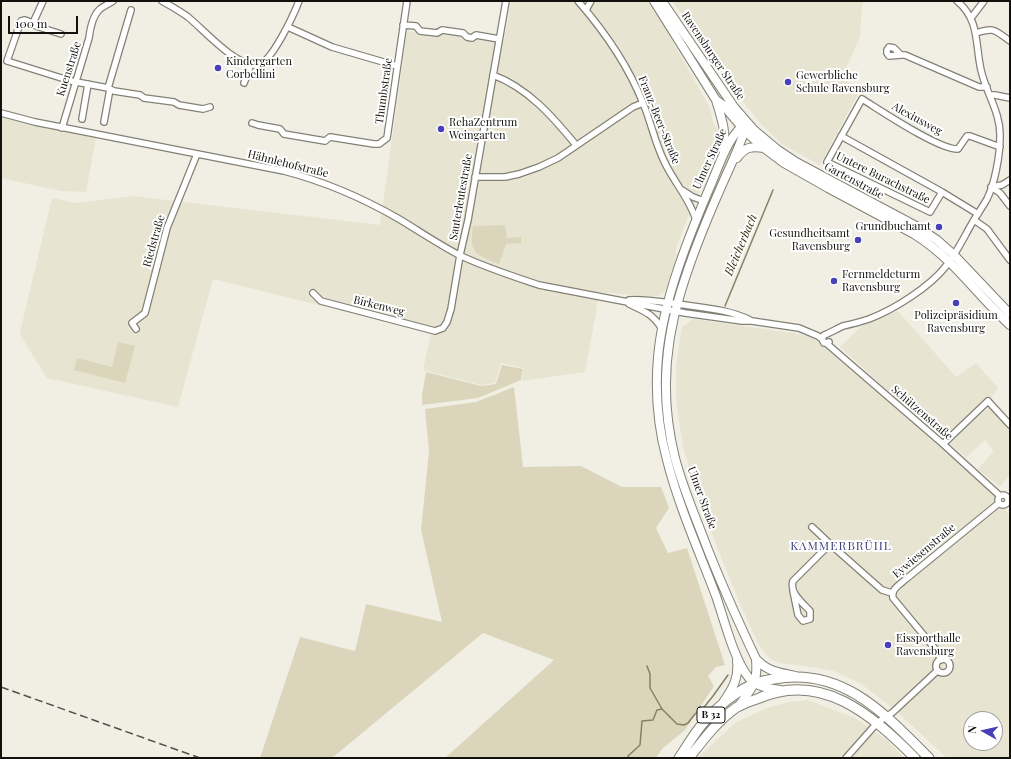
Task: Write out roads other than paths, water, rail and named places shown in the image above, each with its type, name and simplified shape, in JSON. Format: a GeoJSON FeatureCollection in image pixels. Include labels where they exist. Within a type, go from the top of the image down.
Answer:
{"type":"FeatureCollection","features":[{"type":"Feature","properties":{"kind":"main road","name":"Ravensburger Straße"},"geometry":{"type":"LineString","coordinates":[[654,1],[716,100],[744,126],[762,148]]}},
{"type":"Feature","properties":{"kind":"main road","name":"Ravensburger Straße"},"geometry":{"type":"LineString","coordinates":[[662,1],[725,94],[744,126]]}},
{"type":"Feature","properties":{"kind":"main road"},"geometry":{"type":"LineString","coordinates":[[716,100],[724,126],[725,138],[723,156]]}},
{"type":"Feature","properties":{"kind":"main road","name":"Ulmer Straße"},"geometry":{"type":"LineString","coordinates":[[744,126],[727,174],[705,224],[676,308],[667,360],[666,383],[670,434],[675,458],[690,504],[718,575],[756,659],[757,671],[755,683],[745,672],[736,652],[684,512],[667,460],[661,436],[658,383],[658,357],[667,306],[696,220],[723,156],[736,132],[744,126]]}},
{"type":"Feature","properties":{"kind":"main road","name":"Gartenstraße"},"geometry":{"type":"LineString","coordinates":[[744,126],[805,168],[916,226],[937,240],[1010,325]]}},
{"type":"Feature","properties":{"kind":"main road"},"geometry":{"type":"LineString","coordinates":[[727,174],[742,151],[751,147],[762,148]]}},
{"type":"Feature","properties":{"kind":"main road","name":"Gartenstraße"},"geometry":{"type":"LineString","coordinates":[[762,148],[804,175],[914,234],[952,258],[1010,314]]}},
{"type":"Feature","properties":{"kind":"main road"},"geometry":{"type":"LineString","coordinates":[[722,705],[737,680],[738,670],[736,652]]}},
{"type":"Feature","properties":{"kind":"main road"},"geometry":{"type":"LineString","coordinates":[[756,659],[763,666],[772,671],[798,676]]}},
{"type":"Feature","properties":{"kind":"main road","name":"B 32"},"geometry":{"type":"LineString","coordinates":[[679,758],[705,721],[735,694],[755,683],[798,676],[828,681],[842,686],[886,716],[929,758]]}},
{"type":"Feature","properties":{"kind":"main road"},"geometry":{"type":"LineString","coordinates":[[737,707],[755,683],[762,687],[780,690]]}},
{"type":"Feature","properties":{"kind":"main road","name":"B 32"},"geometry":{"type":"LineString","coordinates":[[690,758],[706,737],[737,707],[764,695],[780,690],[794,689],[826,693],[839,699],[865,714],[877,723],[915,758]]}},
{"type":"Feature","properties":{"kind":"street"},"geometry":{"type":"LineString","coordinates":[[33,23],[43,1]]}},
{"type":"Feature","properties":{"kind":"street","name":"Kuenstraße"},"geometry":{"type":"LineString","coordinates":[[62,128],[75,82],[90,38],[95,16],[100,9],[113,1]]}},
{"type":"Feature","properties":{"kind":"street"},"geometry":{"type":"LineString","coordinates":[[162,1],[186,16],[232,56],[251,64],[258,65],[267,58],[288,27],[299,1]]}},
{"type":"Feature","properties":{"kind":"street","name":"Thumbstraße"},"geometry":{"type":"LineString","coordinates":[[252,123],[280,129],[284,134],[325,141],[330,137],[379,144],[387,138],[407,1]]}},
{"type":"Feature","properties":{"kind":"street","name":"Sauterleutestraße"},"geometry":{"type":"LineString","coordinates":[[443,328],[447,322],[451,309],[506,1]]}},
{"type":"Feature","properties":{"kind":"street","name":"Franz-Beer-Straße"},"geometry":{"type":"LineString","coordinates":[[578,1],[611,42],[624,63],[643,103],[663,159],[694,211],[696,220]]}},
{"type":"Feature","properties":{"kind":"street"},"geometry":{"type":"LineString","coordinates":[[586,10],[591,1]]}},
{"type":"Feature","properties":{"kind":"street"},"geometry":{"type":"LineString","coordinates":[[826,338],[841,327],[870,319],[890,309],[914,294],[933,279],[952,258],[992,187],[1000,147],[1000,127],[979,62],[976,32],[972,18],[964,7],[957,1]]}},
{"type":"Feature","properties":{"kind":"street"},"geometry":{"type":"LineString","coordinates":[[972,18],[984,1]]}},
{"type":"Feature","properties":{"kind":"street"},"geometry":{"type":"LineString","coordinates":[[104,122],[109,89],[131,10]]}},
{"type":"Feature","properties":{"kind":"street"},"geometry":{"type":"LineString","coordinates":[[61,34],[36,26],[33,23],[24,20],[20,21],[8,61],[75,82],[140,95],[144,98],[174,102],[179,105],[203,109],[210,106]]}},
{"type":"Feature","properties":{"kind":"street"},"geometry":{"type":"LineString","coordinates":[[404,25],[416,26],[420,31],[437,33],[442,30],[463,33],[467,37],[472,38],[476,35],[499,39]]}},
{"type":"Feature","properties":{"kind":"street"},"geometry":{"type":"LineString","coordinates":[[288,27],[332,47],[397,66]]}},
{"type":"Feature","properties":{"kind":"street"},"geometry":{"type":"LineString","coordinates":[[976,32],[992,29],[1010,41]]}},
{"type":"Feature","properties":{"kind":"street"},"geometry":{"type":"LineString","coordinates":[[901,55],[906,55],[979,87],[987,87]]}},
{"type":"Feature","properties":{"kind":"street"},"geometry":{"type":"LineString","coordinates":[[244,83],[251,64]]}},
{"type":"Feature","properties":{"kind":"street"},"geometry":{"type":"LineString","coordinates":[[493,75],[518,88],[538,104],[555,119],[576,145]]}},
{"type":"Feature","properties":{"kind":"street"},"geometry":{"type":"LineString","coordinates":[[82,119],[88,84]]}},
{"type":"Feature","properties":{"kind":"street"},"geometry":{"type":"LineString","coordinates":[[990,95],[1010,98]]}},
{"type":"Feature","properties":{"kind":"street","name":"Alexiusweg"},"geometry":{"type":"LineString","coordinates":[[841,136],[862,99],[906,126],[949,147],[958,149],[967,136],[970,136],[1000,147]]}},
{"type":"Feature","properties":{"kind":"street"},"geometry":{"type":"LineString","coordinates":[[475,177],[504,177],[539,168],[558,158],[633,107],[643,103]]}},
{"type":"Feature","properties":{"kind":"street","name":"Hähnlehofstraße"},"geometry":{"type":"LineString","coordinates":[[1,113],[62,128],[284,171],[333,186],[379,208],[460,255],[515,277],[539,285],[622,300]]}},
{"type":"Feature","properties":{"kind":"street","name":"Untere Burachstraße"},"geometry":{"type":"LineString","coordinates":[[942,192],[930,212],[827,162],[841,136],[942,192],[978,214]]}},
{"type":"Feature","properties":{"kind":"street","name":"Riedstraße"},"geometry":{"type":"LineString","coordinates":[[136,329],[132,323],[145,313],[167,228],[197,154]]}},
{"type":"Feature","properties":{"kind":"street"},"geometry":{"type":"LineString","coordinates":[[992,187],[1002,185],[1010,180]]}},
{"type":"Feature","properties":{"kind":"street"},"geometry":{"type":"LineString","coordinates":[[992,187],[1000,192],[1010,206]]}},
{"type":"Feature","properties":{"kind":"street"},"geometry":{"type":"LineString","coordinates":[[680,189],[704,201]]}},
{"type":"Feature","properties":{"kind":"street"},"geometry":{"type":"LineString","coordinates":[[974,220],[987,230],[1010,260]]}},
{"type":"Feature","properties":{"kind":"street","name":"Birkenweg"},"geometry":{"type":"LineString","coordinates":[[313,293],[321,301],[435,331],[443,328]]}},
{"type":"Feature","properties":{"kind":"street"},"geometry":{"type":"LineString","coordinates":[[622,300],[676,308]]}},
{"type":"Feature","properties":{"kind":"street"},"geometry":{"type":"LineString","coordinates":[[622,300],[651,314],[657,320],[662,329]]}},
{"type":"Feature","properties":{"kind":"street","name":"Schützenstraße"},"geometry":{"type":"LineString","coordinates":[[676,308],[742,321],[752,321],[799,328],[826,338],[1000,496]]}},
{"type":"Feature","properties":{"kind":"street"},"geometry":{"type":"LineString","coordinates":[[943,444],[988,401],[1010,425]]}},
{"type":"Feature","properties":{"kind":"street"},"geometry":{"type":"LineString","coordinates":[[1000,496],[1009,496],[1008,506],[999,503],[998,499],[1000,496]]}},
{"type":"Feature","properties":{"kind":"street","name":"Eywiesenstraße"},"geometry":{"type":"LineString","coordinates":[[941,660],[936,650],[893,598],[892,593],[895,588],[999,503]]}},
{"type":"Feature","properties":{"kind":"street"},"geometry":{"type":"LineString","coordinates":[[812,527],[882,590],[892,593]]}},
{"type":"Feature","properties":{"kind":"street"},"geometry":{"type":"LineString","coordinates":[[793,591],[810,611],[810,619],[803,622],[798,615],[793,591],[792,585],[793,581],[830,544]]}},
{"type":"Feature","properties":{"kind":"street","name":"Eywiesenstraße"},"geometry":{"type":"LineString","coordinates":[[941,660],[948,662],[950,668],[948,672],[943,673],[937,671],[936,664],[941,660]]}},
{"type":"Feature","properties":{"kind":"street","name":"Eywiesenstraße"},"geometry":{"type":"LineString","coordinates":[[846,758],[877,723],[893,712],[937,671]]}},
{"type":"Feature","properties":{"kind":"waterway","name":"Bleicherbach"},"geometry":{"type":"LineString","coordinates":[[725,306],[773,190]]}},
{"type":"Feature","properties":{"kind":"waterway"},"geometry":{"type":"LineString","coordinates":[[647,666],[650,674],[650,688],[662,709]]}},
{"type":"Feature","properties":{"kind":"waterway"},"geometry":{"type":"LineString","coordinates":[[629,758],[628,756],[640,745],[642,721],[653,720],[657,710],[662,709],[677,724],[684,725],[688,723],[695,714],[705,706],[728,675]]}},
{"type":"Feature","properties":{"kind":"railway"},"geometry":{"type":"LineString","coordinates":[[1,687],[200,758]]}},
{"type":"Feature","properties":{"kind":"place","name":"Kindergarten Corbellini"},"geometry":{"type":"Point","coordinates":[218,68]}},
{"type":"Feature","properties":{"kind":"place","name":"Gewerbliche Schule Ravensburg"},"geometry":{"type":"Point","coordinates":[788,82]}},
{"type":"Feature","properties":{"kind":"place","name":"RehaZentrum Weingarten"},"geometry":{"type":"Point","coordinates":[441,129]}},
{"type":"Feature","properties":{"kind":"place","name":"Grundbuchamt"},"geometry":{"type":"Point","coordinates":[939,227]}},
{"type":"Feature","properties":{"kind":"place","name":"Gesundheitsamt Ravensburg"},"geometry":{"type":"Point","coordinates":[858,240]}},
{"type":"Feature","properties":{"kind":"place","name":"Fernmeldeturm Ravensburg"},"geometry":{"type":"Point","coordinates":[834,281]}},
{"type":"Feature","properties":{"kind":"place","name":"Polizeipräsidium Ravensburg"},"geometry":{"type":"Point","coordinates":[956,303]}},
{"type":"Feature","properties":{"kind":"place","name":"Eissporthalle Ravensburg"},"geometry":{"type":"Point","coordinates":[888,645]}},
{"type":"Feature","properties":{"kind":"district","name":"KAMMERBRÜHL"},"geometry":{"type":"Point","coordinates":[841,546]}}]}
